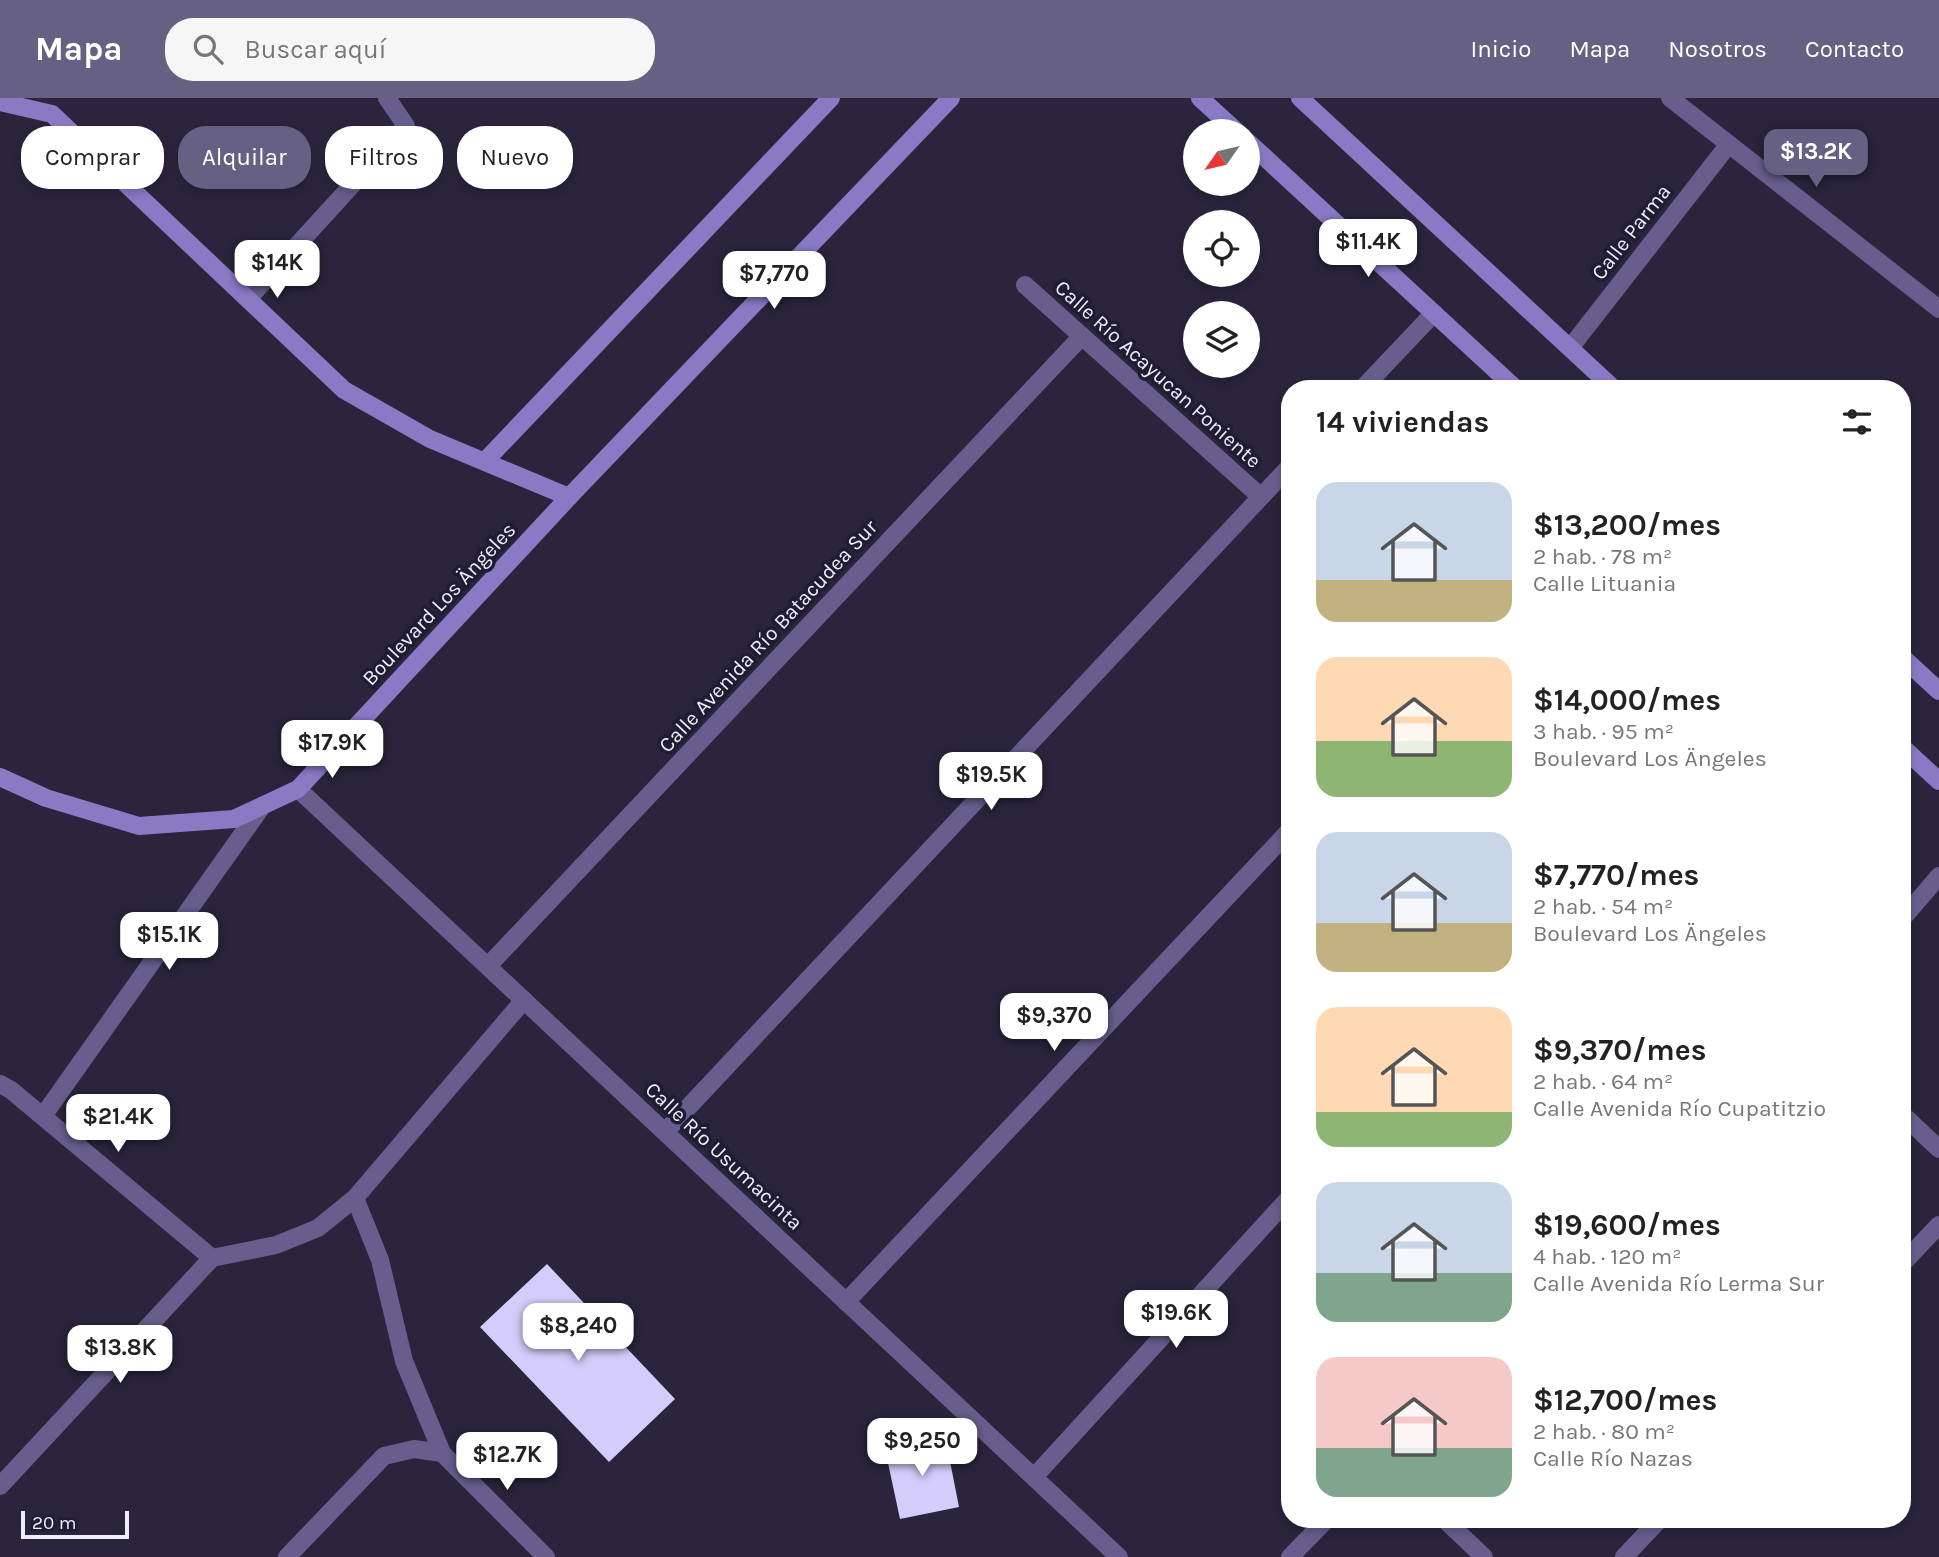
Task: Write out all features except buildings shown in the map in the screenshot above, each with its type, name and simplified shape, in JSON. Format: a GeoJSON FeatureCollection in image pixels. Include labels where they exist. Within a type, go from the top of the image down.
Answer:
{"type":"FeatureCollection","features":[{"type":"Feature","properties":{"kind":"street"},"geometry":{"type":"LineString","coordinates":[[248,299],[406,126],[387,98]]}},
{"type":"Feature","properties":{"kind":"street"},"geometry":{"type":"LineString","coordinates":[[486,460],[831,98]]}},
{"type":"Feature","properties":{"kind":"street","name":"Boulevard Los Ängeles"},"geometry":{"type":"LineString","coordinates":[[0,777],[46,798],[139,825],[234,819],[298,789],[569,497],[947,103],[960,98]]}},
{"type":"Feature","properties":{"kind":"street"},"geometry":{"type":"LineString","coordinates":[[1300,98],[1604,380]]}},
{"type":"Feature","properties":{"kind":"street"},"geometry":{"type":"LineString","coordinates":[[1670,98],[1939,309]]}},
{"type":"Feature","properties":{"kind":"street"},"geometry":{"type":"LineString","coordinates":[[1200,99],[1222,119]]}},
{"type":"Feature","properties":{"kind":"street"},"geometry":{"type":"LineString","coordinates":[[0,102],[51,114],[344,390],[430,439],[486,460],[569,497]]}},
{"type":"Feature","properties":{"kind":"street","name":"Calle Parma"},"geometry":{"type":"LineString","coordinates":[[1570,348],[1729,144]]}},
{"type":"Feature","properties":{"kind":"street"},"geometry":{"type":"LineString","coordinates":[[1260,153],[1506,380]]}},
{"type":"Feature","properties":{"kind":"street","name":"Calle Río Acayucan Poniente"},"geometry":{"type":"LineString","coordinates":[[1025,285],[1261,497]]}},
{"type":"Feature","properties":{"kind":"street"},"geometry":{"type":"LineString","coordinates":[[1371,380],[1434,313]]}},
{"type":"Feature","properties":{"kind":"street","name":"Calle Avenida Río Batacudea Sur"},"geometry":{"type":"LineString","coordinates":[[488,966],[1082,336]]}},
{"type":"Feature","properties":{"kind":"street"},"geometry":{"type":"LineString","coordinates":[[665,1132],[1281,476]]}},
{"type":"Feature","properties":{"kind":"street"},"geometry":{"type":"LineString","coordinates":[[1911,665],[1939,691]]}},
{"type":"Feature","properties":{"kind":"street"},"geometry":{"type":"LineString","coordinates":[[1911,755],[1939,781]]}},
{"type":"Feature","properties":{"kind":"street","name":"Calle Río Usumacinta"},"geometry":{"type":"LineString","coordinates":[[298,789],[1119,1557]]}},
{"type":"Feature","properties":{"kind":"street"},"geometry":{"type":"LineString","coordinates":[[43,1116],[263,805]]}},
{"type":"Feature","properties":{"kind":"street"},"geometry":{"type":"LineString","coordinates":[[846,1302],[1281,840]]}},
{"type":"Feature","properties":{"kind":"street"},"geometry":{"type":"LineString","coordinates":[[1911,909],[1939,876]]}},
{"type":"Feature","properties":{"kind":"street"},"geometry":{"type":"LineString","coordinates":[[0,1486],[212,1258],[276,1245],[318,1228],[355,1198],[524,1000]]}},
{"type":"Feature","properties":{"kind":"street"},"geometry":{"type":"LineString","coordinates":[[4,1092],[43,1116],[212,1258]]}},
{"type":"Feature","properties":{"kind":"street"},"geometry":{"type":"LineString","coordinates":[[1911,1123],[1939,1149]]}},
{"type":"Feature","properties":{"kind":"street"},"geometry":{"type":"LineString","coordinates":[[355,1198],[380,1260],[404,1361],[442,1453],[546,1557]]}},
{"type":"Feature","properties":{"kind":"street"},"geometry":{"type":"LineString","coordinates":[[1034,1477],[1281,1207]]}},
{"type":"Feature","properties":{"kind":"street"},"geometry":{"type":"LineString","coordinates":[[1911,1255],[1939,1225]]}},
{"type":"Feature","properties":{"kind":"street"},"geometry":{"type":"LineString","coordinates":[[287,1557],[384,1456],[414,1449],[442,1453]]}},
{"type":"Feature","properties":{"kind":"street"},"geometry":{"type":"LineString","coordinates":[[1290,1557],[1318,1528]]}},
{"type":"Feature","properties":{"kind":"street"},"geometry":{"type":"LineString","coordinates":[[1453,1528],[1484,1557]]}},
{"type":"Feature","properties":{"kind":"street"},"geometry":{"type":"LineString","coordinates":[[1624,1557],[1651,1528]]}}]}
